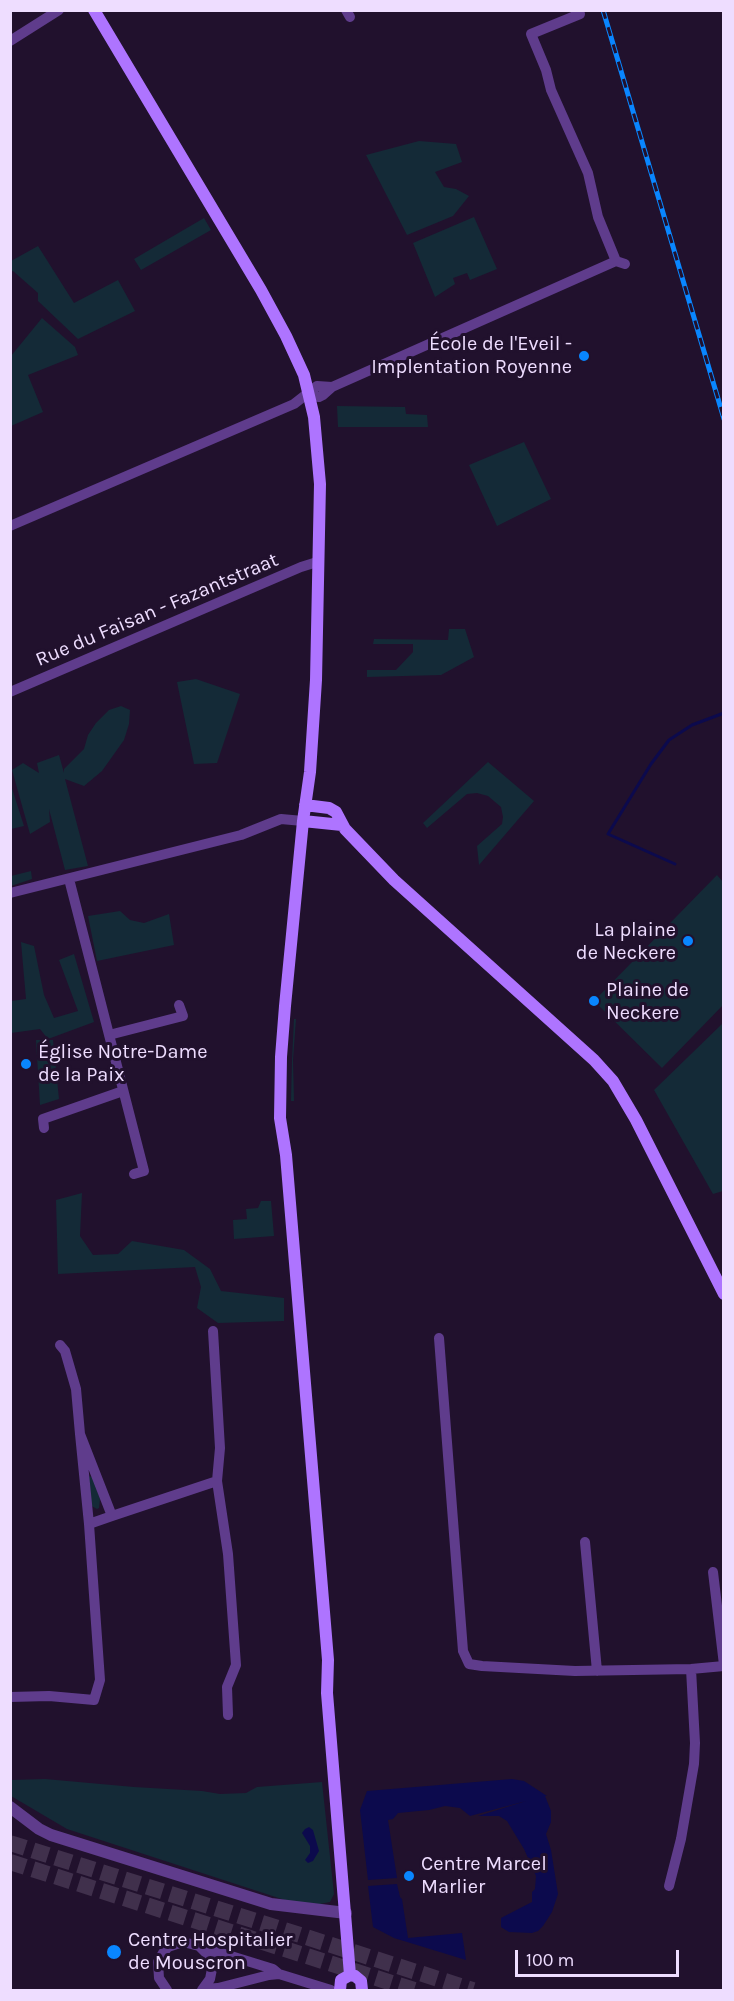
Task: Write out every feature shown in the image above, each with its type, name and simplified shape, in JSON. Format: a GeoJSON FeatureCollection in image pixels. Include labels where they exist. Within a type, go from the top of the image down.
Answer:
{"type":"FeatureCollection","features":[{"type":"Feature","properties":{"kind":"main road"},"geometry":{"type":"LineString","coordinates":[[94,10],[261,290],[291,345],[303,375],[314,417],[320,484],[316,680],[310,772],[283,1023],[280,1118],[286,1155],[327,1649],[327,1693],[346,1913],[344,1982]]}},
{"type":"Feature","properties":{"kind":"main road"},"geometry":{"type":"LineString","coordinates":[[305,805],[329,808],[336,812],[342,825],[380,867],[594,1060],[613,1081],[636,1120],[723,1294]]}},
{"type":"Feature","properties":{"kind":"main road"},"geometry":{"type":"LineString","coordinates":[[303,821],[342,825]]}},
{"type":"Feature","properties":{"kind":"main road"},"geometry":{"type":"LineString","coordinates":[[344,1982],[355,1976],[361,1981],[362,1990]]}},
{"type":"Feature","properties":{"kind":"street"},"geometry":{"type":"LineString","coordinates":[[10,41],[59,10]]}},
{"type":"Feature","properties":{"kind":"street"},"geometry":{"type":"LineString","coordinates":[[10,526],[294,404],[307,395],[319,397],[332,387],[621,262],[598,217],[588,173],[551,90],[546,70],[531,34],[580,14]]}},
{"type":"Feature","properties":{"kind":"street","name":"Rue du Faisan - Fazantstraat"},"geometry":{"type":"LineString","coordinates":[[10,692],[317,562]]}},
{"type":"Feature","properties":{"kind":"street"},"geometry":{"type":"LineString","coordinates":[[10,893],[241,835],[281,819],[303,821]]}},
{"type":"Feature","properties":{"kind":"street"},"geometry":{"type":"LineString","coordinates":[[69,879],[144,1171],[134,1174]]}},
{"type":"Feature","properties":{"kind":"street"},"geometry":{"type":"LineString","coordinates":[[109,1035],[183,1016],[179,1005]]}},
{"type":"Feature","properties":{"kind":"street"},"geometry":{"type":"LineString","coordinates":[[44,1128],[43,1119],[123,1091]]}},
{"type":"Feature","properties":{"kind":"street"},"geometry":{"type":"LineString","coordinates":[[213,1331],[220,1448],[217,1481],[228,1554],[236,1665],[227,1687],[228,1715]]}},
{"type":"Feature","properties":{"kind":"street"},"geometry":{"type":"LineString","coordinates":[[440,1338],[463,1651],[469,1664],[597,1671],[723,1666],[713,1572]]}},
{"type":"Feature","properties":{"kind":"street"},"geometry":{"type":"LineString","coordinates":[[10,1697],[49,1696],[94,1700],[100,1680],[89,1524],[76,1389],[65,1351],[60,1345]]}},
{"type":"Feature","properties":{"kind":"street"},"geometry":{"type":"LineString","coordinates":[[80,1434],[112,1516]]}},
{"type":"Feature","properties":{"kind":"street"},"geometry":{"type":"LineString","coordinates":[[89,1524],[217,1481]]}},
{"type":"Feature","properties":{"kind":"street"},"geometry":{"type":"LineString","coordinates":[[585,1542],[597,1671]]}},
{"type":"Feature","properties":{"kind":"street"},"geometry":{"type":"LineString","coordinates":[[669,1886],[681,1839],[694,1764],[691,1669]]}},
{"type":"Feature","properties":{"kind":"street"},"geometry":{"type":"LineString","coordinates":[[10,1807],[39,1829],[51,1835],[271,1904],[346,1913]]}},
{"type":"Feature","properties":{"kind":"street"},"geometry":{"type":"LineString","coordinates":[[167,1990],[160,1982],[157,1972],[158,1962],[165,1950],[174,1944],[189,1942],[205,1951],[211,1961],[210,1979],[202,1990]]}},
{"type":"Feature","properties":{"kind":"street"},"geometry":{"type":"LineString","coordinates":[[205,1951],[218,1952],[273,1969],[279,1974],[331,1990]]}},
{"type":"Feature","properties":{"kind":"street"},"geometry":{"type":"LineString","coordinates":[[255,1978],[259,1965]]}},
{"type":"Feature","properties":{"kind":"street"},"geometry":{"type":"LineString","coordinates":[[202,1990],[279,1974]]}},
{"type":"Feature","properties":{"kind":"street"},"geometry":{"type":"LineString","coordinates":[[317,1986],[344,1982]]}},
{"type":"Feature","properties":{"kind":"shaded area"},"geometry":{"type":"Polygon","coordinates":[[[419,141],[456,144],[462,162],[435,172],[444,187],[456,189],[469,196],[453,216],[407,235],[366,155],[419,141]]]}},
{"type":"Feature","properties":{"kind":"shaded area"},"geometry":{"type":"Polygon","coordinates":[[[474,217],[497,269],[470,280],[467,273],[453,278],[455,284],[435,297],[413,243],[474,217]]]}},
{"type":"Feature","properties":{"kind":"shaded area"},"geometry":{"type":"Polygon","coordinates":[[[204,218],[211,230],[141,270],[134,259],[204,218]]]}},
{"type":"Feature","properties":{"kind":"shaded area"},"geometry":{"type":"Polygon","coordinates":[[[38,246],[74,303],[118,280],[135,311],[78,339],[38,301],[38,293],[13,271],[11,272],[11,261],[38,246]]]}},
{"type":"Feature","properties":{"kind":"shaded area"},"geometry":{"type":"Polygon","coordinates":[[[42,318],[75,347],[78,355],[28,375],[43,412],[11,426],[11,356],[42,318]]]}},
{"type":"Feature","properties":{"kind":"shaded area"},"geometry":{"type":"Polygon","coordinates":[[[337,406],[405,407],[406,414],[427,415],[428,427],[338,427],[337,406]]]}},
{"type":"Feature","properties":{"kind":"shaded area"},"geometry":{"type":"Polygon","coordinates":[[[524,442],[551,499],[497,526],[469,465],[524,442]]]}},
{"type":"Feature","properties":{"kind":"shaded area"},"geometry":{"type":"Polygon","coordinates":[[[449,629],[465,629],[474,657],[441,675],[367,677],[367,670],[396,670],[413,652],[413,644],[373,644],[374,639],[448,640],[449,629]]]}},
{"type":"Feature","properties":{"kind":"shaded area"},"geometry":{"type":"Polygon","coordinates":[[[196,679],[240,694],[217,763],[194,764],[177,682],[196,679]]]}},
{"type":"Feature","properties":{"kind":"shaded area"},"geometry":{"type":"Polygon","coordinates":[[[121,706],[130,710],[129,724],[124,740],[102,771],[84,786],[65,779],[88,866],[65,870],[49,809],[50,822],[30,834],[12,770],[23,763],[39,773],[37,763],[59,755],[64,773],[64,769],[84,749],[88,735],[96,723],[109,710],[121,706]]]}},
{"type":"Feature","properties":{"kind":"shaded area"},"geometry":{"type":"Polygon","coordinates":[[[488,762],[534,801],[479,865],[477,846],[502,824],[503,817],[501,807],[488,796],[477,793],[467,794],[427,828],[423,823],[488,762]]]}},
{"type":"Feature","properties":{"kind":"shaded area"},"geometry":{"type":"Polygon","coordinates":[[[10,782],[24,826],[11,829],[10,829],[10,782]]]}},
{"type":"Feature","properties":{"kind":"shaded area"},"geometry":{"type":"Polygon","coordinates":[[[31,871],[32,879],[11,886],[11,876],[31,871]]]}},
{"type":"Feature","properties":{"kind":"shaded area","name":"La plaine de Neckere"},"geometry":{"type":"Polygon","coordinates":[[[717,875],[723,882],[723,1005],[662,1068],[594,1001],[717,875]]]}},
{"type":"Feature","properties":{"kind":"shaded area"},"geometry":{"type":"Polygon","coordinates":[[[120,911],[130,920],[144,923],[169,914],[174,945],[97,961],[88,916],[120,911]]]}},
{"type":"Feature","properties":{"kind":"shaded area"},"geometry":{"type":"Polygon","coordinates":[[[21,942],[34,946],[44,995],[54,1018],[78,1011],[59,960],[74,954],[94,1022],[48,1039],[40,1029],[11,1033],[11,1001],[26,999],[21,942]]]}},
{"type":"Feature","properties":{"kind":"shaded area"},"geometry":{"type":"Polygon","coordinates":[[[294,1019],[296,1019],[293,1060],[294,1101],[291,1101],[292,1060],[294,1019]]]}},
{"type":"Feature","properties":{"kind":"shaded area"},"geometry":{"type":"Polygon","coordinates":[[[723,1023],[723,1191],[713,1194],[654,1090],[723,1023]]]}},
{"type":"Feature","properties":{"kind":"shaded area"},"geometry":{"type":"Polygon","coordinates":[[[36,1040],[53,1040],[59,1099],[40,1105],[36,1040]]]}},
{"type":"Feature","properties":{"kind":"shaded area"},"geometry":{"type":"Polygon","coordinates":[[[82,1193],[80,1236],[93,1255],[118,1254],[132,1241],[184,1250],[210,1269],[221,1291],[284,1298],[284,1321],[218,1323],[197,1308],[201,1287],[195,1267],[58,1274],[56,1200],[82,1193]]]}},
{"type":"Feature","properties":{"kind":"shaded area"},"geometry":{"type":"Polygon","coordinates":[[[261,1201],[271,1201],[274,1236],[234,1239],[233,1220],[247,1219],[246,1209],[258,1208],[261,1201]]]}},
{"type":"Feature","properties":{"kind":"shaded area"},"geometry":{"type":"Polygon","coordinates":[[[88,1476],[93,1477],[100,1499],[97,1509],[90,1505],[88,1476]]]}},
{"type":"Feature","properties":{"kind":"shaded area"},"geometry":{"type":"Polygon","coordinates":[[[45,1779],[220,1794],[246,1793],[257,1787],[322,1782],[334,1894],[330,1902],[294,1903],[67,1829],[11,1796],[11,1780],[45,1779]]]}},
{"type":"Feature","properties":{"kind":"shaded area"},"geometry":{"type":"Polygon","coordinates":[[[512,1779],[524,1781],[547,1796],[545,1796],[551,1811],[551,1822],[546,1834],[558,1894],[552,1912],[538,1931],[509,1932],[501,1927],[501,1918],[532,1902],[536,1876],[524,1849],[507,1821],[499,1816],[478,1816],[526,1801],[470,1816],[460,1808],[445,1806],[398,1813],[393,1819],[388,1820],[397,1878],[368,1880],[360,1810],[367,1791],[512,1779]]]}},
{"type":"Feature","properties":{"kind":"shaded area"},"geometry":{"type":"Polygon","coordinates":[[[309,1827],[313,1830],[319,1851],[313,1861],[308,1863],[305,1860],[310,1853],[310,1846],[302,1833],[309,1827]]]}},
{"type":"Feature","properties":{"kind":"shaded area"},"geometry":{"type":"Polygon","coordinates":[[[397,1884],[402,1899],[408,1938],[462,1933],[466,1960],[394,1938],[373,1927],[368,1886],[397,1884]]]}},
{"type":"Feature","properties":{"kind":"waterway"},"geometry":{"type":"LineString","coordinates":[[675,864],[608,834],[651,764],[669,740],[692,725],[724,713]]}},
{"type":"Feature","properties":{"kind":"tunnel"},"geometry":{"type":"LineString","coordinates":[[10,1843],[473,1990]]}},
{"type":"Feature","properties":{"kind":"tunnel"},"geometry":{"type":"LineString","coordinates":[[10,1862],[414,1990]]}},
{"type":"Feature","properties":{"kind":"railway"},"geometry":{"type":"LineString","coordinates":[[603,10],[724,419]]}},
{"type":"Feature","properties":{"kind":"place","name":"École de l'Eveil - Implentation Royenne"},"geometry":{"type":"Point","coordinates":[584,356]}},
{"type":"Feature","properties":{"kind":"place","name":"La plaine de Neckere"},"geometry":{"type":"Point","coordinates":[688,941]}},
{"type":"Feature","properties":{"kind":"place","name":"Plaine de Neckere"},"geometry":{"type":"Point","coordinates":[594,1001]}},
{"type":"Feature","properties":{"kind":"place","name":"Église Notre-Dame de la Paix"},"geometry":{"type":"Point","coordinates":[26,1064]}},
{"type":"Feature","properties":{"kind":"place","name":"Centre Marcel Marlier"},"geometry":{"type":"Point","coordinates":[409,1876]}},
{"type":"Feature","properties":{"kind":"place","name":"Centre Hospitalier de Mouscron"},"geometry":{"type":"Point","coordinates":[114,1952]}}]}
